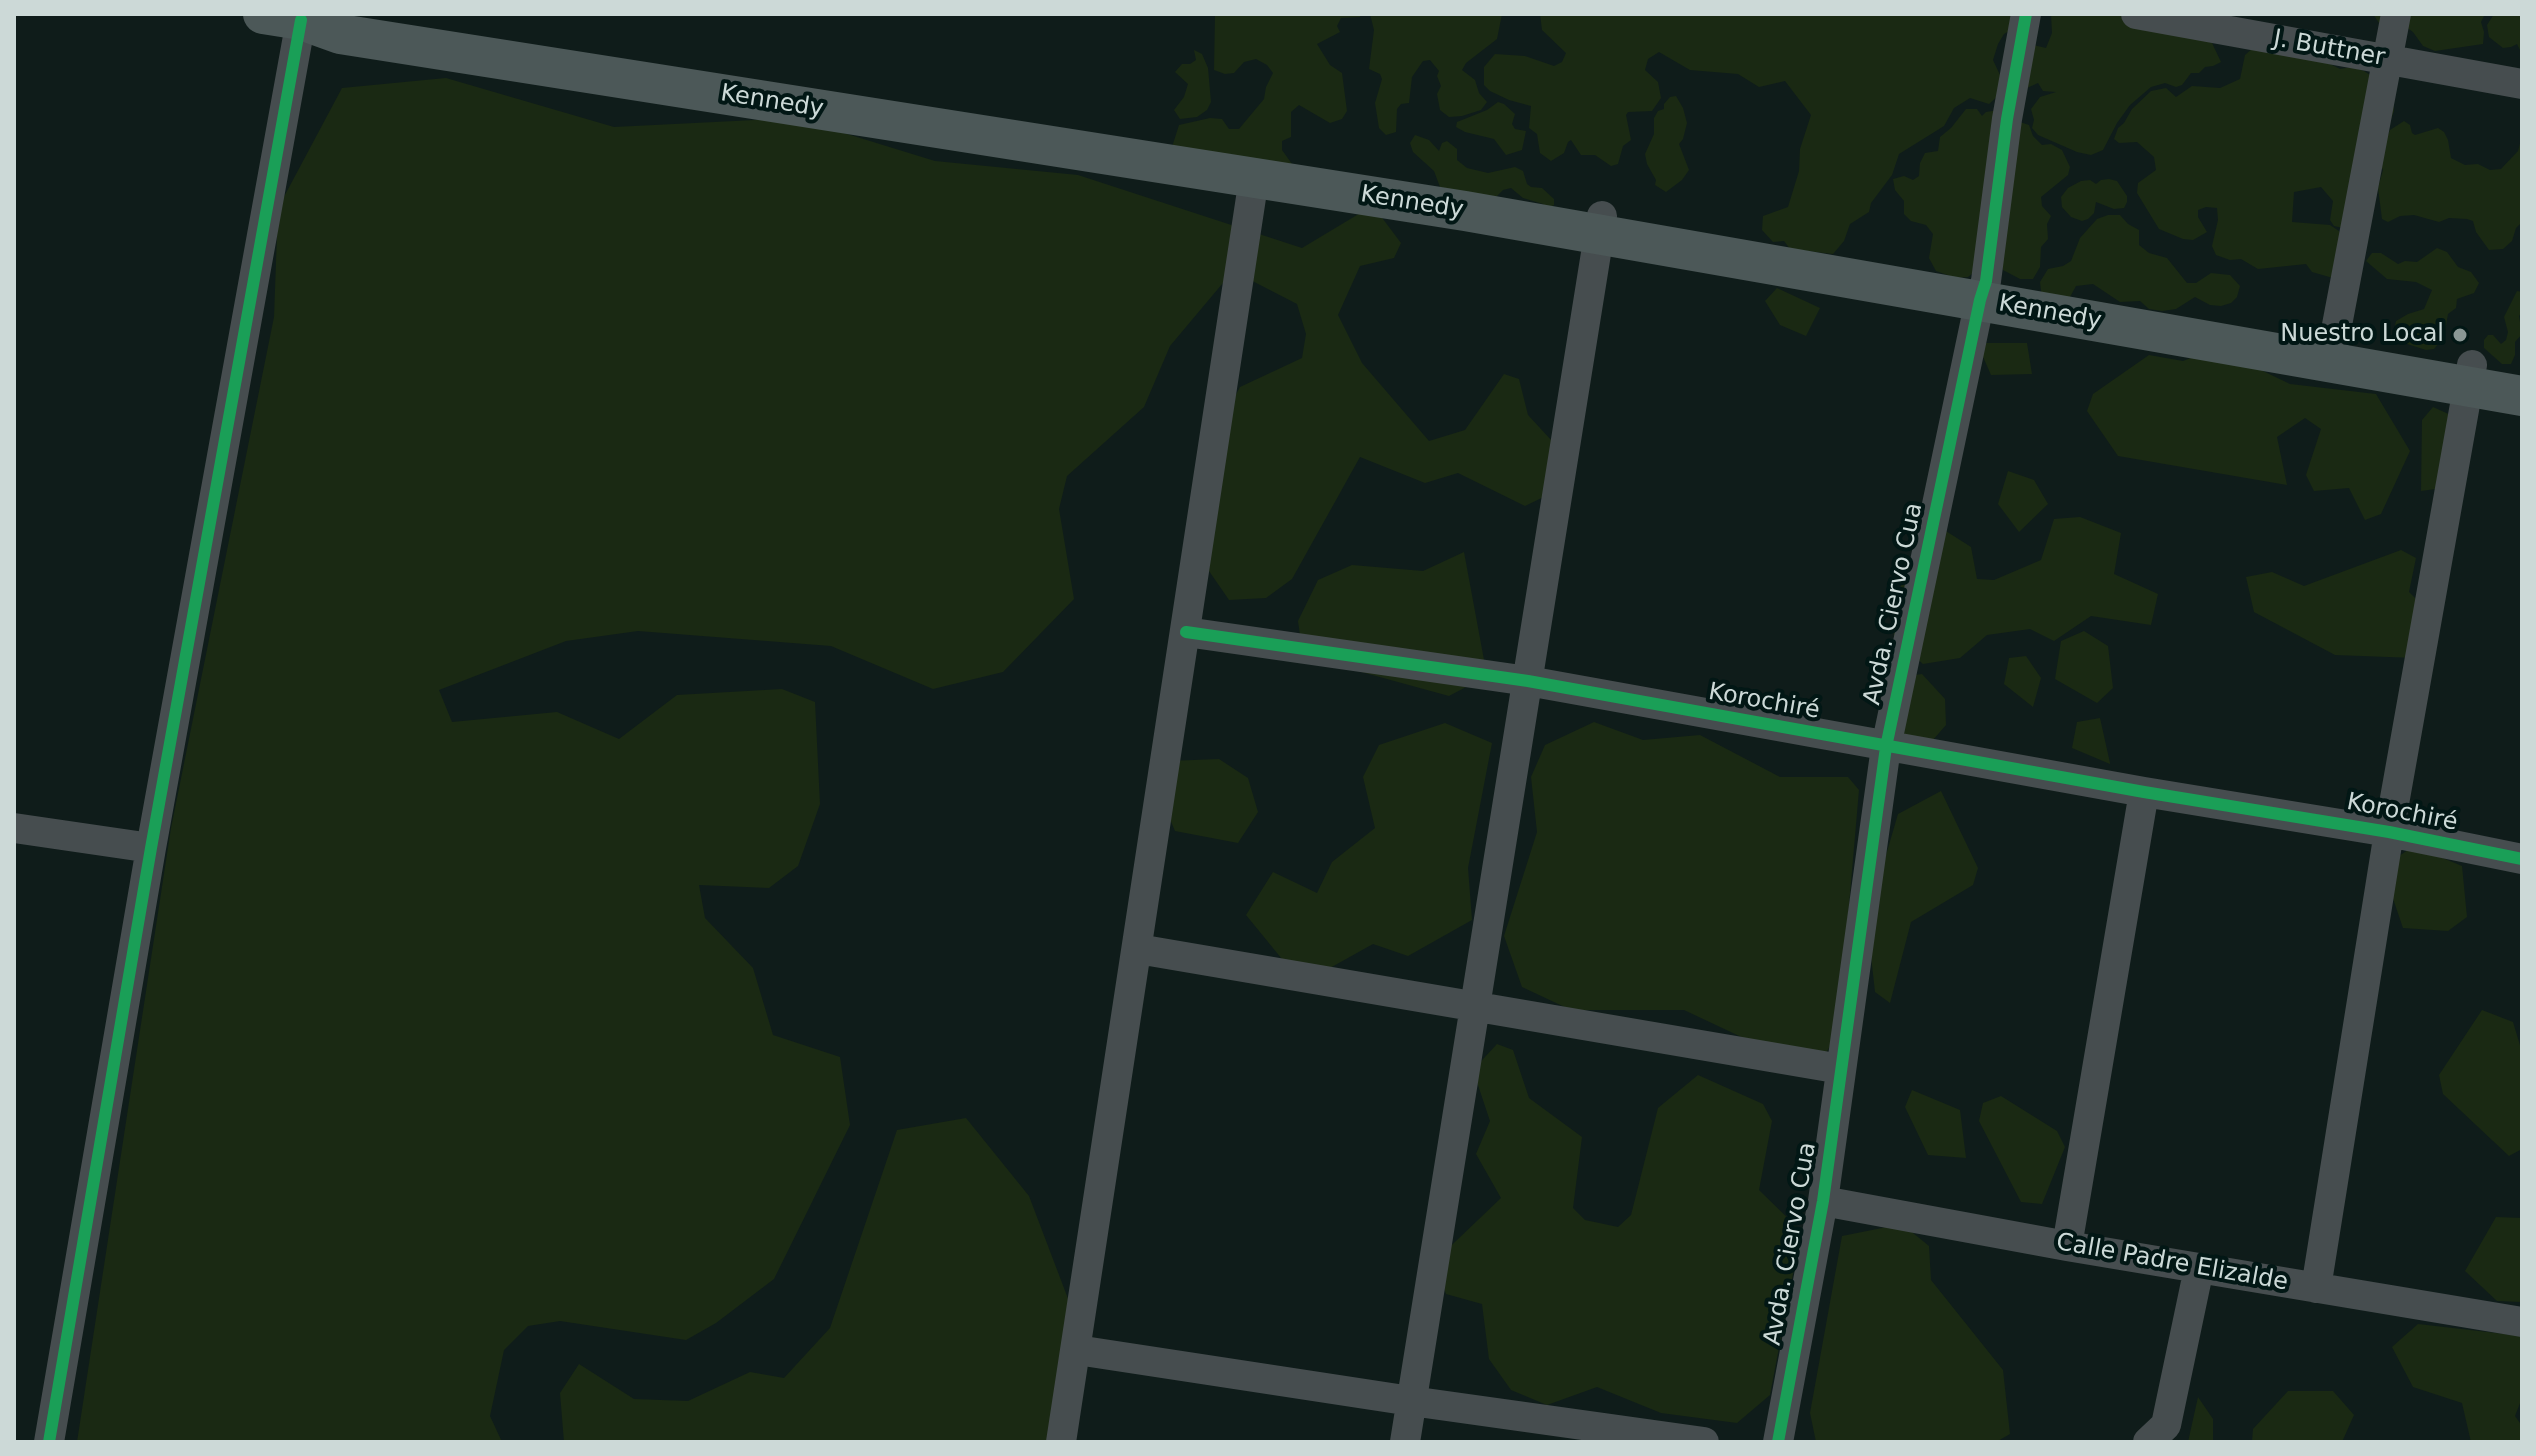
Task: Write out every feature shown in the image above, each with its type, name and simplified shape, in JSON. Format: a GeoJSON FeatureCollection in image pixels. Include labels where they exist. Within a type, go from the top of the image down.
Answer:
{"type":"FeatureCollection","features":[{"type":"Feature","properties":{"kind":"main road","name":"Kennedy"},"geometry":{"type":"LineString","coordinates":[[282,17],[345,14],[1164,142],[1600,225],[2470,376],[2522,396]]}},
{"type":"Feature","properties":{"kind":"main road","name":"Kennedy"},"geometry":{"type":"LineString","coordinates":[[282,17],[340,34],[1254,178],[1600,225]]}},
{"type":"Feature","properties":{"kind":"main road","name":"Kennedy"},"geometry":{"type":"LineString","coordinates":[[2470,376],[2522,373]]}},
{"type":"Feature","properties":{"kind":"street","name":"Avda. Ciervo Cua"},"geometry":{"type":"LineString","coordinates":[[1778,1442],[1823,1201],[1886,747],[1983,291],[2007,119],[2026,14]]}},
{"type":"Feature","properties":{"kind":"street","name":"J. Buttner"},"geometry":{"type":"LineString","coordinates":[[2136,14],[2522,84]]}},
{"type":"Feature","properties":{"kind":"street"},"geometry":{"type":"LineString","coordinates":[[2332,352],[2396,14]]}},
{"type":"Feature","properties":{"kind":"street"},"geometry":{"type":"LineString","coordinates":[[49,1442],[151,848],[282,17]]}},
{"type":"Feature","properties":{"kind":"street"},"geometry":{"type":"LineString","coordinates":[[1061,1442],[1254,178]]}},
{"type":"Feature","properties":{"kind":"street"},"geometry":{"type":"LineString","coordinates":[[1405,1442],[1600,225]]}},
{"type":"Feature","properties":{"kind":"street"},"geometry":{"type":"LineString","coordinates":[[2316,1288],[2389,832],[2470,376]]}},
{"type":"Feature","properties":{"kind":"street","name":"Korochiré"},"geometry":{"type":"LineString","coordinates":[[1186,632],[1528,681],[1886,747],[2389,832],[2522,859]]}},
{"type":"Feature","properties":{"kind":"street"},"geometry":{"type":"LineString","coordinates":[[2067,1246],[2144,792]]}},
{"type":"Feature","properties":{"kind":"street"},"geometry":{"type":"LineString","coordinates":[[14,828],[151,848]]}},
{"type":"Feature","properties":{"kind":"street"},"geometry":{"type":"LineString","coordinates":[[1138,949],[1841,1069]]}},
{"type":"Feature","properties":{"kind":"street","name":"Calle Padre Elizalde"},"geometry":{"type":"LineString","coordinates":[[1823,1201],[2067,1246],[2522,1322]]}},
{"type":"Feature","properties":{"kind":"street"},"geometry":{"type":"LineString","coordinates":[[2148,1442],[2166,1425],[2199,1268]]}},
{"type":"Feature","properties":{"kind":"street"},"geometry":{"type":"LineString","coordinates":[[1077,1350],[1704,1442]]}},
{"type":"Feature","properties":{"kind":"green space"},"geometry":{"type":"Polygon","coordinates":[[[1215,14],[1361,14],[1360,17],[1341,18],[1337,26],[1340,32],[1317,44],[1330,65],[1342,73],[1347,111],[1342,119],[1330,123],[1299,105],[1291,112],[1291,137],[1282,141],[1282,150],[1292,164],[1243,165],[1232,154],[1214,156],[1172,147],[1179,125],[1210,118],[1222,119],[1229,129],[1239,129],[1264,99],[1273,73],[1256,59],[1244,62],[1234,73],[1214,70],[1215,14]]]}},
{"type":"Feature","properties":{"kind":"green space"},"geometry":{"type":"Polygon","coordinates":[[[1370,14],[1502,14],[1497,39],[1466,63],[1462,70],[1475,80],[1479,93],[1487,102],[1481,110],[1449,117],[1440,110],[1437,94],[1441,86],[1437,76],[1439,71],[1430,60],[1423,61],[1412,77],[1409,103],[1401,104],[1397,109],[1396,132],[1386,135],[1379,128],[1375,103],[1382,79],[1380,74],[1369,69],[1374,30],[1370,14]]]}},
{"type":"Feature","properties":{"kind":"green space"},"geometry":{"type":"Polygon","coordinates":[[[1540,14],[2024,14],[2016,27],[2004,34],[1993,60],[2000,75],[1999,95],[1989,104],[1970,98],[1954,108],[1944,126],[1899,154],[1892,175],[1871,203],[1869,212],[1850,224],[1844,241],[1833,254],[1790,249],[1784,241],[1773,242],[1762,230],[1763,216],[1788,207],[1799,171],[1800,149],[1811,115],[1785,81],[1759,87],[1738,74],[1690,70],[1659,52],[1648,59],[1645,70],[1658,82],[1661,98],[1652,111],[1628,112],[1626,115],[1631,140],[1623,146],[1618,164],[1611,166],[1595,155],[1581,155],[1571,140],[1564,153],[1551,161],[1540,153],[1537,134],[1529,128],[1531,106],[1490,91],[1484,85],[1484,67],[1495,54],[1525,56],[1554,66],[1562,62],[1566,53],[1542,30],[1540,14]]]}},
{"type":"Feature","properties":{"kind":"green space"},"geometry":{"type":"Polygon","coordinates":[[[2051,14],[2123,14],[2212,43],[2221,62],[2205,67],[2199,73],[2191,73],[2182,85],[2176,87],[2165,83],[2151,87],[2130,105],[2103,150],[2091,155],[2077,152],[2038,135],[2032,128],[2034,120],[2031,109],[2040,97],[2056,92],[2043,91],[2038,83],[2027,88],[2033,45],[2046,48],[2052,33],[2051,14]]]}},
{"type":"Feature","properties":{"kind":"green space"},"geometry":{"type":"Polygon","coordinates":[[[2373,14],[2485,14],[2481,22],[2483,44],[2435,51],[2423,46],[2406,27],[2381,26],[2373,14]]]}},
{"type":"Feature","properties":{"kind":"green space"},"geometry":{"type":"Polygon","coordinates":[[[2494,14],[2522,14],[2522,54],[2517,44],[2503,48],[2489,37],[2487,25],[2494,14]]]}},
{"type":"Feature","properties":{"kind":"green space"},"geometry":{"type":"Polygon","coordinates":[[[2270,33],[2340,69],[2352,67],[2364,71],[2376,79],[2393,100],[2394,111],[2390,122],[2343,228],[2334,226],[2330,220],[2333,201],[2321,187],[2294,192],[2292,222],[2330,225],[2339,231],[2343,242],[2333,278],[2312,272],[2306,264],[2258,269],[2241,259],[2230,260],[2216,255],[2212,246],[2218,220],[2217,208],[2198,210],[2198,217],[2207,232],[2193,240],[2159,229],[2137,193],[2138,183],[2156,170],[2154,157],[2137,142],[2119,143],[2114,139],[2132,109],[2151,91],[2166,88],[2176,97],[2192,86],[2220,88],[2240,79],[2245,55],[2270,33]]]}},
{"type":"Feature","properties":{"kind":"green space"},"geometry":{"type":"Polygon","coordinates":[[[1194,50],[1202,54],[1208,68],[1211,102],[1207,110],[1197,117],[1180,119],[1174,110],[1184,97],[1188,84],[1175,72],[1182,64],[1196,60],[1194,50]]]}},
{"type":"Feature","properties":{"kind":"green space"},"geometry":{"type":"Polygon","coordinates":[[[446,78],[614,127],[795,118],[935,161],[1078,175],[1302,248],[1362,212],[1380,215],[1401,243],[1394,258],[1360,266],[1338,315],[1362,363],[1429,441],[1465,430],[1504,374],[1519,379],[1528,415],[1564,454],[1558,490],[1525,506],[1458,473],[1425,483],[1360,457],[1292,579],[1266,598],[1229,600],[1209,571],[1223,419],[1240,387],[1302,358],[1306,334],[1297,304],[1233,271],[1170,346],[1144,407],[1067,476],[1059,509],[1074,599],[1003,672],[933,689],[831,646],[638,631],[566,641],[439,690],[452,722],[557,712],[619,739],[677,695],[782,689],[815,702],[820,804],[798,866],[769,888],[699,885],[705,918],[753,968],[773,1035],[840,1057],[850,1125],[774,1279],[716,1323],[686,1340],[560,1321],[528,1326],[504,1350],[490,1416],[502,1442],[77,1442],[171,828],[274,317],[278,208],[342,88],[446,78]]]}},
{"type":"Feature","properties":{"kind":"green space"},"geometry":{"type":"Polygon","coordinates":[[[1676,96],[1687,123],[1679,144],[1689,170],[1666,192],[1655,185],[1656,180],[1645,154],[1654,134],[1654,118],[1658,111],[1664,109],[1670,97],[1676,96]]]}},
{"type":"Feature","properties":{"kind":"green space"},"geometry":{"type":"Polygon","coordinates":[[[1498,102],[1515,114],[1512,124],[1515,129],[1526,131],[1522,150],[1506,155],[1494,139],[1456,127],[1457,122],[1498,102]]]}},
{"type":"Feature","properties":{"kind":"green space"},"geometry":{"type":"Polygon","coordinates":[[[1966,109],[1977,109],[1982,116],[1986,112],[1999,110],[2008,118],[2029,125],[2033,136],[2042,145],[2051,144],[2062,150],[2070,167],[2068,175],[2041,197],[2042,206],[2051,216],[2047,224],[2048,239],[2041,247],[2040,267],[2033,279],[2020,279],[2003,270],[1998,253],[1968,277],[1956,278],[1936,271],[1929,258],[1933,234],[1926,225],[1911,221],[1904,214],[1904,201],[1895,190],[1893,179],[1904,176],[1913,180],[1919,176],[1925,153],[1938,151],[1940,137],[1966,109]]]}},
{"type":"Feature","properties":{"kind":"green space"},"geometry":{"type":"Polygon","coordinates":[[[2404,121],[2415,135],[2438,128],[2448,140],[2451,158],[2465,165],[2478,164],[2490,170],[2501,169],[2518,151],[2522,136],[2522,222],[2516,228],[2512,241],[2503,249],[2489,250],[2476,232],[2473,221],[2467,219],[2449,218],[2439,222],[2414,215],[2400,216],[2388,222],[2382,219],[2378,188],[2383,170],[2379,162],[2380,154],[2386,147],[2390,130],[2404,121]]]}},
{"type":"Feature","properties":{"kind":"green space"},"geometry":{"type":"Polygon","coordinates":[[[1415,135],[1429,140],[1439,151],[1442,143],[1447,141],[1457,149],[1457,160],[1467,168],[1488,173],[1515,167],[1523,171],[1527,184],[1542,188],[1554,199],[1554,205],[1548,209],[1543,204],[1523,198],[1511,188],[1503,190],[1494,199],[1440,187],[1434,171],[1413,152],[1410,143],[1415,135]]]}},
{"type":"Feature","properties":{"kind":"green space"},"geometry":{"type":"Polygon","coordinates":[[[2109,179],[2117,181],[2127,196],[2124,208],[2114,209],[2096,202],[2094,213],[2082,221],[2071,217],[2062,207],[2061,197],[2068,188],[2081,181],[2090,180],[2096,184],[2109,179]]]}},
{"type":"Feature","properties":{"kind":"green space"},"geometry":{"type":"Polygon","coordinates":[[[2120,215],[2139,230],[2139,245],[2149,253],[2167,258],[2187,283],[2196,283],[2211,273],[2230,275],[2240,286],[2237,297],[2221,306],[2210,305],[2195,297],[2176,309],[2162,311],[2149,309],[2140,301],[2120,302],[2093,284],[2076,286],[2070,297],[2042,299],[2040,282],[2048,269],[2071,261],[2080,238],[2097,219],[2120,215]]]}},
{"type":"Feature","properties":{"kind":"green space"},"geometry":{"type":"Polygon","coordinates":[[[2437,248],[2447,252],[2458,267],[2471,272],[2479,283],[2474,293],[2457,299],[2456,308],[2448,314],[2444,337],[2434,349],[2426,350],[2404,343],[2394,330],[2396,321],[2424,309],[2432,290],[2416,282],[2387,279],[2366,261],[2372,253],[2381,253],[2398,264],[2417,262],[2437,248]]]}},
{"type":"Feature","properties":{"kind":"green space"},"geometry":{"type":"Polygon","coordinates":[[[1777,288],[1820,308],[1806,336],[1780,325],[1765,301],[1777,288]]]}},
{"type":"Feature","properties":{"kind":"green space"},"geometry":{"type":"Polygon","coordinates":[[[2517,291],[2522,292],[2522,312],[2519,316],[2522,334],[2515,342],[2511,364],[2502,364],[2484,348],[2484,340],[2488,335],[2493,335],[2501,344],[2506,340],[2508,332],[2504,317],[2517,291]]]}},
{"type":"Feature","properties":{"kind":"green space"},"geometry":{"type":"Polygon","coordinates":[[[1977,343],[2027,343],[2032,374],[1991,375],[1977,343]]]}},
{"type":"Feature","properties":{"kind":"green space"},"geometry":{"type":"Polygon","coordinates":[[[2215,348],[2290,384],[2376,394],[2410,451],[2381,514],[2365,520],[2349,488],[2314,491],[2306,475],[2321,429],[2305,418],[2277,437],[2287,485],[2118,456],[2087,411],[2093,394],[2149,355],[2183,361],[2215,348]]]}},
{"type":"Feature","properties":{"kind":"green space"},"geometry":{"type":"Polygon","coordinates":[[[2433,407],[2464,421],[2450,487],[2421,491],[2422,420],[2433,407]]]}},
{"type":"Feature","properties":{"kind":"green space"},"geometry":{"type":"Polygon","coordinates":[[[2008,471],[2034,480],[2048,504],[2019,532],[1998,504],[2008,471]]]}},
{"type":"Feature","properties":{"kind":"green space"},"geometry":{"type":"Polygon","coordinates":[[[2080,517],[2121,533],[2114,574],[2158,594],[2151,625],[2091,616],[2054,641],[2030,629],[1987,635],[1960,658],[1923,664],[1894,638],[1892,600],[1938,526],[1971,547],[1977,579],[1994,580],[2041,560],[2054,519],[2080,517]]]}},
{"type":"Feature","properties":{"kind":"green space"},"geometry":{"type":"Polygon","coordinates":[[[2401,550],[2416,558],[2409,592],[2436,619],[2415,658],[2335,655],[2254,612],[2246,577],[2272,572],[2304,586],[2401,550]]]}},
{"type":"Feature","properties":{"kind":"green space"},"geometry":{"type":"Polygon","coordinates":[[[1464,552],[1487,676],[1449,696],[1303,656],[1298,621],[1318,580],[1352,565],[1423,571],[1464,552]]]}},
{"type":"Feature","properties":{"kind":"green space"},"geometry":{"type":"Polygon","coordinates":[[[2084,631],[2108,646],[2113,688],[2097,703],[2055,679],[2061,641],[2084,631]]]}},
{"type":"Feature","properties":{"kind":"green space"},"geometry":{"type":"Polygon","coordinates":[[[2026,656],[2041,678],[2033,707],[2004,684],[2009,658],[2026,656]]]}},
{"type":"Feature","properties":{"kind":"green space"},"geometry":{"type":"Polygon","coordinates":[[[1922,674],[1945,699],[1946,725],[1926,748],[1909,747],[1879,710],[1896,678],[1922,674]]]}},
{"type":"Feature","properties":{"kind":"green space"},"geometry":{"type":"Polygon","coordinates":[[[2100,718],[2110,764],[2072,748],[2077,722],[2100,718]]]}},
{"type":"Feature","properties":{"kind":"green space"},"geometry":{"type":"Polygon","coordinates":[[[1594,722],[1643,740],[1700,735],[1780,777],[1848,777],[1859,790],[1838,1032],[1821,1062],[1803,1066],[1684,1010],[1571,1010],[1522,987],[1504,936],[1537,832],[1531,777],[1545,745],[1594,722]]]}},
{"type":"Feature","properties":{"kind":"green space"},"geometry":{"type":"Polygon","coordinates":[[[1445,723],[1492,743],[1468,868],[1472,920],[1408,956],[1373,944],[1312,978],[1295,975],[1246,915],[1273,872],[1317,893],[1332,862],[1375,828],[1363,777],[1379,745],[1445,723]]]}},
{"type":"Feature","properties":{"kind":"green space"},"geometry":{"type":"Polygon","coordinates":[[[1219,759],[1248,778],[1258,812],[1238,843],[1175,831],[1161,798],[1168,761],[1219,759]]]}},
{"type":"Feature","properties":{"kind":"green space"},"geometry":{"type":"Polygon","coordinates":[[[1941,791],[1978,868],[1973,885],[1911,922],[1890,1003],[1875,992],[1867,920],[1898,814],[1941,791]]]}},
{"type":"Feature","properties":{"kind":"green space"},"geometry":{"type":"Polygon","coordinates":[[[2414,846],[2462,866],[2467,917],[2448,931],[2403,928],[2388,884],[2399,856],[2414,846]]]}},
{"type":"Feature","properties":{"kind":"green space"},"geometry":{"type":"Polygon","coordinates":[[[2482,1010],[2513,1022],[2522,1052],[2522,1149],[2509,1156],[2443,1094],[2439,1075],[2482,1010]]]}},
{"type":"Feature","properties":{"kind":"green space"},"geometry":{"type":"Polygon","coordinates":[[[1497,1044],[1513,1050],[1529,1098],[1582,1137],[1573,1208],[1585,1220],[1618,1227],[1631,1215],[1658,1108],[1698,1075],[1763,1104],[1772,1121],[1759,1190],[1801,1231],[1770,1395],[1737,1423],[1661,1413],[1597,1387],[1547,1405],[1511,1390],[1489,1359],[1482,1304],[1446,1294],[1434,1262],[1501,1198],[1476,1154],[1490,1121],[1473,1070],[1497,1044]]]}},
{"type":"Feature","properties":{"kind":"green space"},"geometry":{"type":"Polygon","coordinates":[[[1912,1090],[1960,1110],[1966,1158],[1928,1155],[1905,1107],[1912,1090]]]}},
{"type":"Feature","properties":{"kind":"green space"},"geometry":{"type":"Polygon","coordinates":[[[2001,1096],[2057,1131],[2065,1147],[2042,1204],[2021,1202],[1979,1121],[1983,1103],[2001,1096]]]}},
{"type":"Feature","properties":{"kind":"green space"},"geometry":{"type":"Polygon","coordinates":[[[966,1118],[1029,1196],[1075,1317],[1068,1442],[564,1442],[560,1393],[579,1364],[634,1399],[688,1401],[750,1372],[784,1378],[830,1328],[897,1130],[966,1118]]]}},
{"type":"Feature","properties":{"kind":"green space"},"geometry":{"type":"Polygon","coordinates":[[[2496,1217],[2522,1218],[2522,1302],[2497,1301],[2465,1271],[2496,1217]]]}},
{"type":"Feature","properties":{"kind":"green space"},"geometry":{"type":"Polygon","coordinates":[[[1902,1224],[1929,1246],[1931,1280],[2003,1370],[2010,1434],[1996,1442],[1816,1442],[1810,1413],[1842,1236],[1902,1224]]]}},
{"type":"Feature","properties":{"kind":"green space"},"geometry":{"type":"Polygon","coordinates":[[[2418,1324],[2522,1336],[2522,1398],[2515,1416],[2522,1426],[2522,1442],[2471,1442],[2462,1403],[2413,1387],[2392,1347],[2418,1324]]]}},
{"type":"Feature","properties":{"kind":"green space"},"geometry":{"type":"Polygon","coordinates":[[[2288,1391],[2333,1391],[2354,1415],[2342,1442],[2252,1442],[2253,1429],[2288,1391]]]}},
{"type":"Feature","properties":{"kind":"green space"},"geometry":{"type":"Polygon","coordinates":[[[2198,1397],[2213,1419],[2213,1442],[2188,1442],[2198,1397]]]}},
{"type":"Feature","properties":{"kind":"cycle path"},"geometry":{"type":"LineString","coordinates":[[1778,1442],[1823,1201],[1886,747],[1986,281],[2007,119],[2026,14]]}},
{"type":"Feature","properties":{"kind":"cycle path"},"geometry":{"type":"LineString","coordinates":[[49,1442],[151,848],[301,20]]}},
{"type":"Feature","properties":{"kind":"cycle path"},"geometry":{"type":"LineString","coordinates":[[1186,632],[1528,681],[2144,792],[2389,832],[2522,859]]}},
{"type":"Feature","properties":{"kind":"place","name":"Nuestro Local"},"geometry":{"type":"Point","coordinates":[2460,335]}}]}
